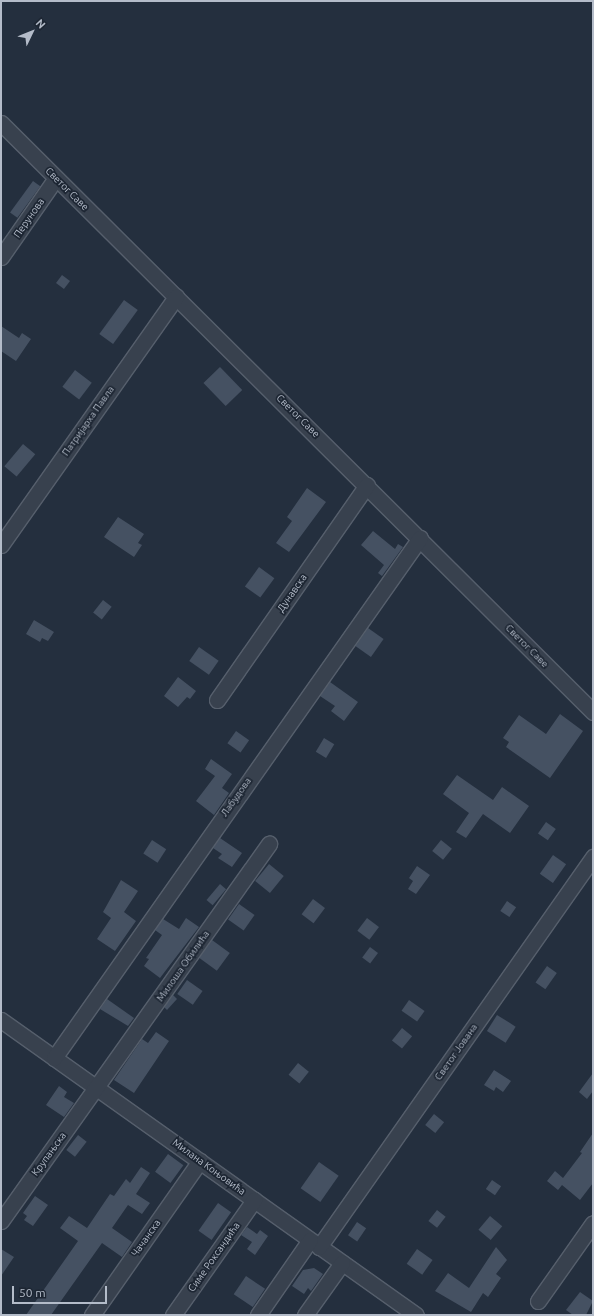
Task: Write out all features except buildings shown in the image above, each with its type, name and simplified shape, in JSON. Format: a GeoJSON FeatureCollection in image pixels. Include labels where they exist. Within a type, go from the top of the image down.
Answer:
{"type":"FeatureCollection","features":[{"type":"Feature","properties":{"kind":"street","name":"Светог Саве"},"geometry":{"type":"LineString","coordinates":[[1,123],[367,485],[593,712]]}},
{"type":"Feature","properties":{"kind":"street","name":"Перунова"},"geometry":{"type":"LineString","coordinates":[[1,257],[56,178]]}},
{"type":"Feature","properties":{"kind":"street","name":"Патријарха Павла"},"geometry":{"type":"LineString","coordinates":[[1,545],[176,297]]}},
{"type":"Feature","properties":{"kind":"street","name":"Дунавска"},"geometry":{"type":"LineString","coordinates":[[217,700],[367,485]]}},
{"type":"Feature","properties":{"kind":"street","name":"Лабудова"},"geometry":{"type":"LineString","coordinates":[[54,1058],[420,538]]}},
{"type":"Feature","properties":{"kind":"street","name":"Милоша Обилића"},"geometry":{"type":"LineString","coordinates":[[97,1088],[269,844]]}},
{"type":"Feature","properties":{"kind":"street","name":"Светог Јована"},"geometry":{"type":"LineString","coordinates":[[258,1315],[315,1243],[593,857]]}},
{"type":"Feature","properties":{"kind":"street","name":"Милана Коњовића"},"geometry":{"type":"LineString","coordinates":[[1,1020],[416,1315]]}},
{"type":"Feature","properties":{"kind":"street","name":"Крупањска"},"geometry":{"type":"LineString","coordinates":[[1,1221],[97,1088]]}},
{"type":"Feature","properties":{"kind":"street","name":"Чачанска"},"geometry":{"type":"LineString","coordinates":[[92,1315],[200,1161]]}},
{"type":"Feature","properties":{"kind":"street","name":"Симе Роксандића"},"geometry":{"type":"LineString","coordinates":[[173,1315],[254,1200]]}},
{"type":"Feature","properties":{"kind":"street"},"geometry":{"type":"LineString","coordinates":[[538,1301],[593,1223]]}},
{"type":"Feature","properties":{"kind":"street"},"geometry":{"type":"LineString","coordinates":[[305,1315],[342,1262]]}}]}
